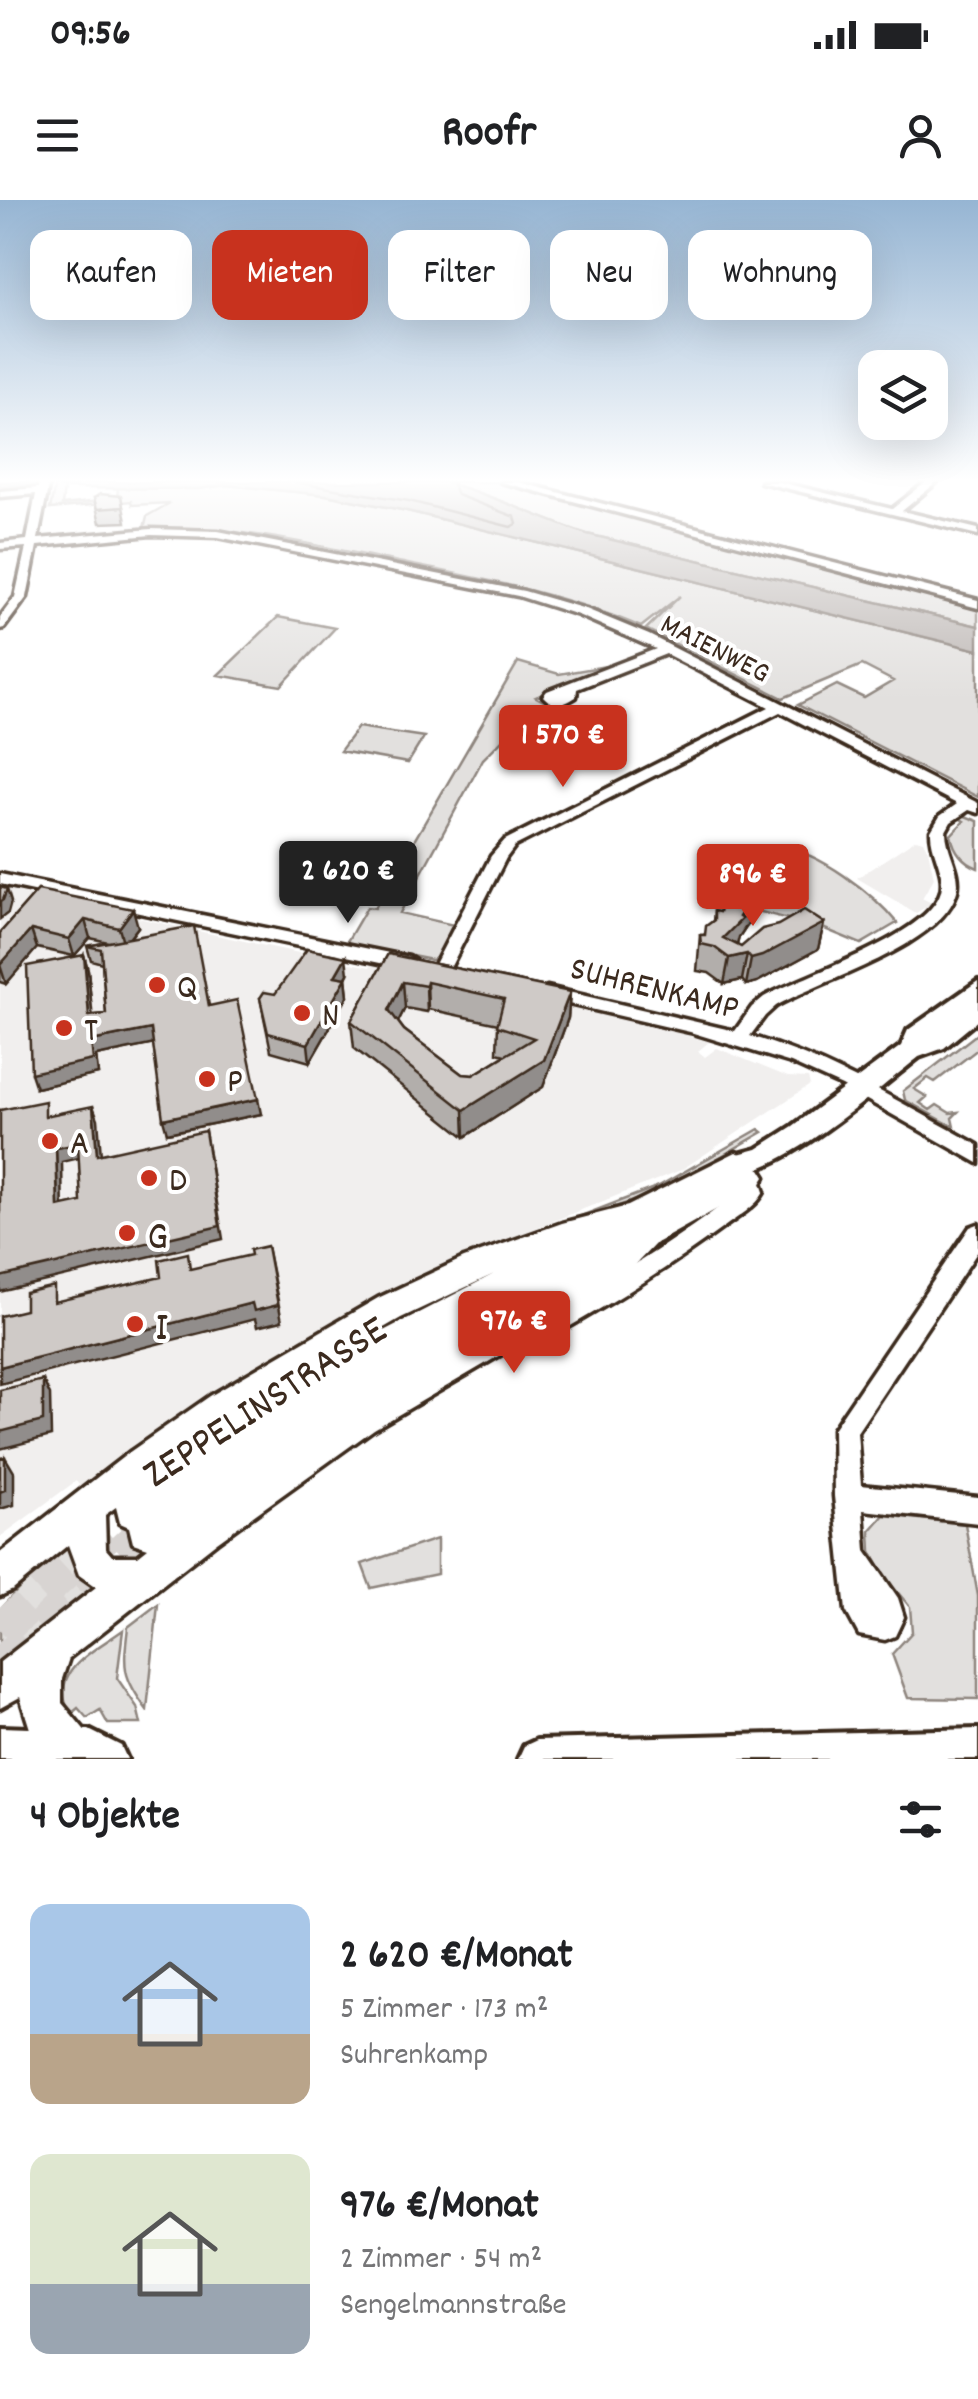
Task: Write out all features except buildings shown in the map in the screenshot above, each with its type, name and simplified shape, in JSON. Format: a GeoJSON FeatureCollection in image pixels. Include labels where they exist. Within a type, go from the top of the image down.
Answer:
{"type":"FeatureCollection","features":[{"type":"Feature","properties":{"kind":"highway"},"geometry":{"type":"LineString","coordinates":[[0,1688],[143,1574],[223,1522],[417,1383],[617,1266],[646,1225],[750,1166]]}},
{"type":"Feature","properties":{"kind":"highway"},"geometry":{"type":"LineString","coordinates":[[0,1576],[236,1400],[375,1318],[496,1260],[588,1225],[646,1225]]}},
{"type":"Feature","properties":{"kind":"highway","name":"ZEPPELINSTRASSE"},"geometry":{"type":"LineString","coordinates":[[140,1520],[357,1384],[646,1225]]}},
{"type":"Feature","properties":{"kind":"highway"},"geometry":{"type":"LineString","coordinates":[[88,1507],[86,1552],[96,1568],[110,1576],[143,1574]]}},
{"type":"Feature","properties":{"kind":"highway"},"geometry":{"type":"LineString","coordinates":[[54,1645],[41,1683],[44,1715],[49,1728],[90,1754]]}},
{"type":"Feature","properties":{"kind":"main road"},"geometry":{"type":"LineString","coordinates":[[911,1051],[916,1036],[978,989]]}},
{"type":"Feature","properties":{"kind":"main road"},"geometry":{"type":"LineString","coordinates":[[750,1166],[911,1051],[932,1046],[978,1008]]}},
{"type":"Feature","properties":{"kind":"main road"},"geometry":{"type":"LineString","coordinates":[[0,1746],[90,1754]]}},
{"type":"Feature","properties":{"kind":"main road"},"geometry":{"type":"LineString","coordinates":[[537,1759],[978,1748]]}},
{"type":"Feature","properties":{"kind":"street"},"geometry":{"type":"LineString","coordinates":[[0,624],[21,597],[30,555]]}},
{"type":"Feature","properties":{"kind":"street","name":"MAIENWEG"},"geometry":{"type":"LineString","coordinates":[[324,555],[520,594],[612,623],[973,806]]}},
{"type":"Feature","properties":{"kind":"street"},"geometry":{"type":"LineString","coordinates":[[787,555],[978,604]]}},
{"type":"Feature","properties":{"kind":"street"},"geometry":{"type":"LineString","coordinates":[[570,686],[667,649]]}},
{"type":"Feature","properties":{"kind":"street"},"geometry":{"type":"LineString","coordinates":[[0,880],[448,971],[510,842],[780,707]]}},
{"type":"Feature","properties":{"kind":"street"},"geometry":{"type":"LineString","coordinates":[[738,1041],[754,1014],[774,998],[865,958],[944,905],[951,887],[937,833],[943,821],[973,806]]}},
{"type":"Feature","properties":{"kind":"street","name":"SUHRENKAMP"},"geometry":{"type":"LineString","coordinates":[[527,988],[738,1041],[818,1067],[978,1156]]}},
{"type":"Feature","properties":{"kind":"street"},"geometry":{"type":"LineString","coordinates":[[223,1522],[424,1395],[642,1270],[754,1192],[750,1166]]}},
{"type":"Feature","properties":{"kind":"street"},"geometry":{"type":"LineString","coordinates":[[852,1556],[845,1429],[978,1233]]}},
{"type":"Feature","properties":{"kind":"street"},"geometry":{"type":"LineString","coordinates":[[847,1496],[978,1510]]}},
{"type":"Feature","properties":{"kind":"shaded area"},"geometry":{"type":"Polygon","coordinates":[[[363,555],[587,555],[978,650],[978,797],[798,705],[837,685],[864,698],[893,681],[862,665],[783,698],[646,629],[680,596],[641,627],[586,607],[363,555]]]}},
{"type":"Feature","properties":{"kind":"shaded area"},"geometry":{"type":"Polygon","coordinates":[[[675,555],[780,555],[978,606],[978,626],[675,555]]]}},
{"type":"Feature","properties":{"kind":"shaded area"},"geometry":{"type":"Polygon","coordinates":[[[278,617],[335,628],[281,686],[218,675],[278,617]]]}},
{"type":"Feature","properties":{"kind":"shaded area"},"geometry":{"type":"Polygon","coordinates":[[[518,662],[559,674],[612,665],[536,697],[562,711],[542,742],[506,736],[483,759],[400,913],[454,925],[438,957],[432,960],[346,943],[367,907],[375,908],[518,662]]]}},
{"type":"Feature","properties":{"kind":"shaded area"},"geometry":{"type":"Polygon","coordinates":[[[358,727],[424,737],[408,763],[340,751],[358,727]]]}},
{"type":"Feature","properties":{"kind":"shaded area"},"geometry":{"type":"Polygon","coordinates":[[[956,816],[978,821],[978,868],[964,859],[952,841],[951,835],[964,821],[956,816]]]}},
{"type":"Feature","properties":{"kind":"shaded area"},"geometry":{"type":"Polygon","coordinates":[[[916,839],[923,841],[928,850],[934,878],[922,898],[932,903],[916,913],[857,878],[916,839]]]}},
{"type":"Feature","properties":{"kind":"shaded area"},"geometry":{"type":"Polygon","coordinates":[[[781,847],[828,865],[874,899],[897,923],[861,944],[820,927],[706,898],[753,858],[781,847]]]}},
{"type":"Feature","properties":{"kind":"shaded area"},"geometry":{"type":"Polygon","coordinates":[[[0,888],[294,952],[370,967],[372,963],[597,1010],[709,1042],[698,1051],[705,1057],[717,1048],[788,1077],[808,1078],[810,1085],[681,1170],[463,1257],[362,1306],[239,1377],[82,1489],[76,1481],[0,1537],[0,888]]]}},
{"type":"Feature","properties":{"kind":"shaded area"},"geometry":{"type":"Polygon","coordinates":[[[978,1033],[978,1049],[935,1082],[928,1078],[914,1089],[927,1097],[920,1103],[930,1110],[937,1105],[950,1113],[958,1112],[952,1118],[954,1127],[905,1100],[903,1091],[978,1033]]]}},
{"type":"Feature","properties":{"kind":"shaded area"},"geometry":{"type":"Polygon","coordinates":[[[759,1129],[763,1132],[661,1191],[485,1253],[659,1186],[759,1129]]]}},
{"type":"Feature","properties":{"kind":"shaded area"},"geometry":{"type":"Polygon","coordinates":[[[884,1515],[965,1524],[978,1596],[978,1699],[908,1698],[892,1654],[912,1632],[910,1607],[884,1576],[871,1551],[870,1531],[884,1515]]]}},
{"type":"Feature","properties":{"kind":"shaded area"},"geometry":{"type":"Polygon","coordinates":[[[68,1536],[101,1584],[0,1679],[0,1609],[68,1536]]]}},
{"type":"Feature","properties":{"kind":"shaded area"},"geometry":{"type":"Polygon","coordinates":[[[437,1539],[437,1574],[371,1588],[362,1564],[437,1539]]]}},
{"type":"Feature","properties":{"kind":"shaded area"},"geometry":{"type":"Polygon","coordinates":[[[158,1604],[147,1710],[129,1680],[126,1641],[128,1627],[158,1604]]]}},
{"type":"Feature","properties":{"kind":"shaded area"},"geometry":{"type":"Polygon","coordinates":[[[123,1630],[117,1678],[137,1707],[141,1724],[108,1724],[100,1710],[87,1718],[78,1708],[71,1714],[64,1687],[68,1675],[87,1655],[123,1630]]]}},
{"type":"Feature","properties":{"kind":"water"},"geometry":{"type":"Polygon","coordinates":[[[587,555],[675,555],[978,626],[978,650],[587,555]]]}},
{"type":"Feature","properties":{"kind":"tunnel"},"geometry":{"type":"LineString","coordinates":[[0,1631],[133,1510]]}},
{"type":"Feature","properties":{"kind":"tunnel"},"geometry":{"type":"LineString","coordinates":[[0,1666],[146,1530]]}},
{"type":"Feature","properties":{"kind":"place","name":"Q"},"geometry":{"type":"Point","coordinates":[157,985]}},
{"type":"Feature","properties":{"kind":"place","name":"N"},"geometry":{"type":"Point","coordinates":[302,1013]}},
{"type":"Feature","properties":{"kind":"place","name":"T"},"geometry":{"type":"Point","coordinates":[64,1028]}},
{"type":"Feature","properties":{"kind":"place","name":"P"},"geometry":{"type":"Point","coordinates":[207,1079]}},
{"type":"Feature","properties":{"kind":"place","name":"A"},"geometry":{"type":"Point","coordinates":[50,1141]}},
{"type":"Feature","properties":{"kind":"place","name":"D"},"geometry":{"type":"Point","coordinates":[149,1178]}},
{"type":"Feature","properties":{"kind":"place","name":"G"},"geometry":{"type":"Point","coordinates":[127,1233]}},
{"type":"Feature","properties":{"kind":"place","name":"I"},"geometry":{"type":"Point","coordinates":[135,1324]}}]}
